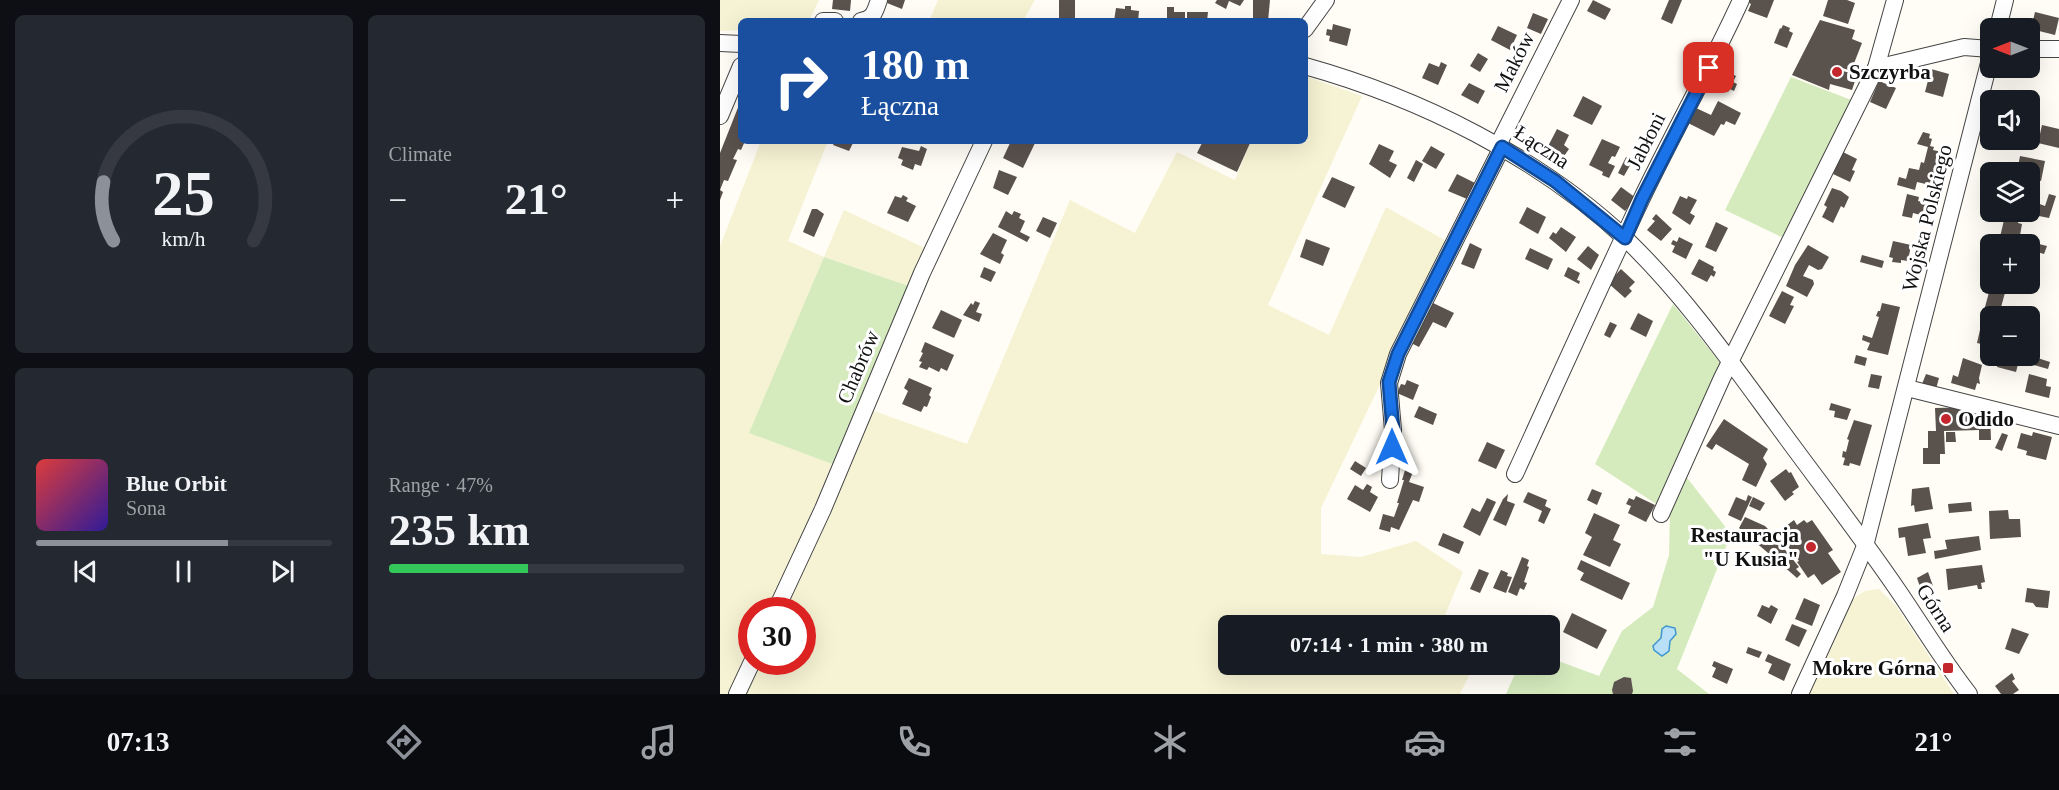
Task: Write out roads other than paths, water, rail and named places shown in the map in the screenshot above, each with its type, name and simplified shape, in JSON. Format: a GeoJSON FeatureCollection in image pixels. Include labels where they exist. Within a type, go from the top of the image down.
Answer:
{"type":"FeatureCollection","features":[{"type":"Feature","properties":{"kind":"street"},"geometry":{"type":"LineString","coordinates":[[870,18],[879,0]]}},
{"type":"Feature","properties":{"kind":"street"},"geometry":{"type":"LineString","coordinates":[[1308,25],[1326,0]]}},
{"type":"Feature","properties":{"kind":"street","name":"Maków"},"geometry":{"type":"LineString","coordinates":[[1390,480],[1393,430],[1389,382],[1398,354],[1571,0]]}},
{"type":"Feature","properties":{"kind":"street","name":"Jabłoni"},"geometry":{"type":"LineString","coordinates":[[1515,474],[1609,268],[1741,0]]}},
{"type":"Feature","properties":{"kind":"street"},"geometry":{"type":"LineString","coordinates":[[1661,514],[1731,362],[1876,68],[1894,0]]}},
{"type":"Feature","properties":{"kind":"street"},"geometry":{"type":"LineString","coordinates":[[2000,18],[2005,0]]}},
{"type":"Feature","properties":{"kind":"street"},"geometry":{"type":"LineString","coordinates":[[720,43],[738,44]]}},
{"type":"Feature","properties":{"kind":"street"},"geometry":{"type":"LineString","coordinates":[[1876,68],[1964,47],[1980,49]]}},
{"type":"Feature","properties":{"kind":"street"},"geometry":{"type":"LineString","coordinates":[[2040,49],[2059,49]]}},
{"type":"Feature","properties":{"kind":"street","name":"Łączna"},"geometry":{"type":"LineString","coordinates":[[1308,67],[1386,91],[1500,146],[1555,181],[1625,238],[1676,291],[1731,362],[1865,546]]}},
{"type":"Feature","properties":{"kind":"street"},"geometry":{"type":"LineString","coordinates":[[720,116],[738,73]]}},
{"type":"Feature","properties":{"kind":"street","name":"Wojska Polskiego"},"geometry":{"type":"LineString","coordinates":[[1800,694],[1865,546],[1985,78]]}},
{"type":"Feature","properties":{"kind":"street","name":"Chabrów"},"geometry":{"type":"LineString","coordinates":[[782,597],[823,509],[922,273],[983,144]]}},
{"type":"Feature","properties":{"kind":"street"},"geometry":{"type":"LineString","coordinates":[[1907,388],[2059,426]]}},
{"type":"Feature","properties":{"kind":"street","name":"Górna"},"geometry":{"type":"LineString","coordinates":[[1865,546],[1898,591],[1948,668],[1969,694]]}},
{"type":"Feature","properties":{"kind":"street"},"geometry":{"type":"LineString","coordinates":[[737,694],[746,675]]}},
{"type":"Feature","properties":{"kind":"water"},"geometry":{"type":"Polygon","coordinates":[[[1666,626],[1675,628],[1676,634],[1670,641],[1669,651],[1662,656],[1654,650],[1653,646],[1661,638],[1662,629],[1666,626]]]}},
{"type":"Feature","properties":{"kind":"place","name":"Szczyrba"},"geometry":{"type":"Point","coordinates":[1837,72]}},
{"type":"Feature","properties":{"kind":"place","name":"Odido"},"geometry":{"type":"Point","coordinates":[1946,419]}},
{"type":"Feature","properties":{"kind":"place","name":"Restauracja \"U Kusia\""},"geometry":{"type":"Point","coordinates":[1811,547]}},
{"type":"Feature","properties":{"kind":"place","name":"Mokre Górna"},"geometry":{"type":"Point","coordinates":[1948,668]}}]}
